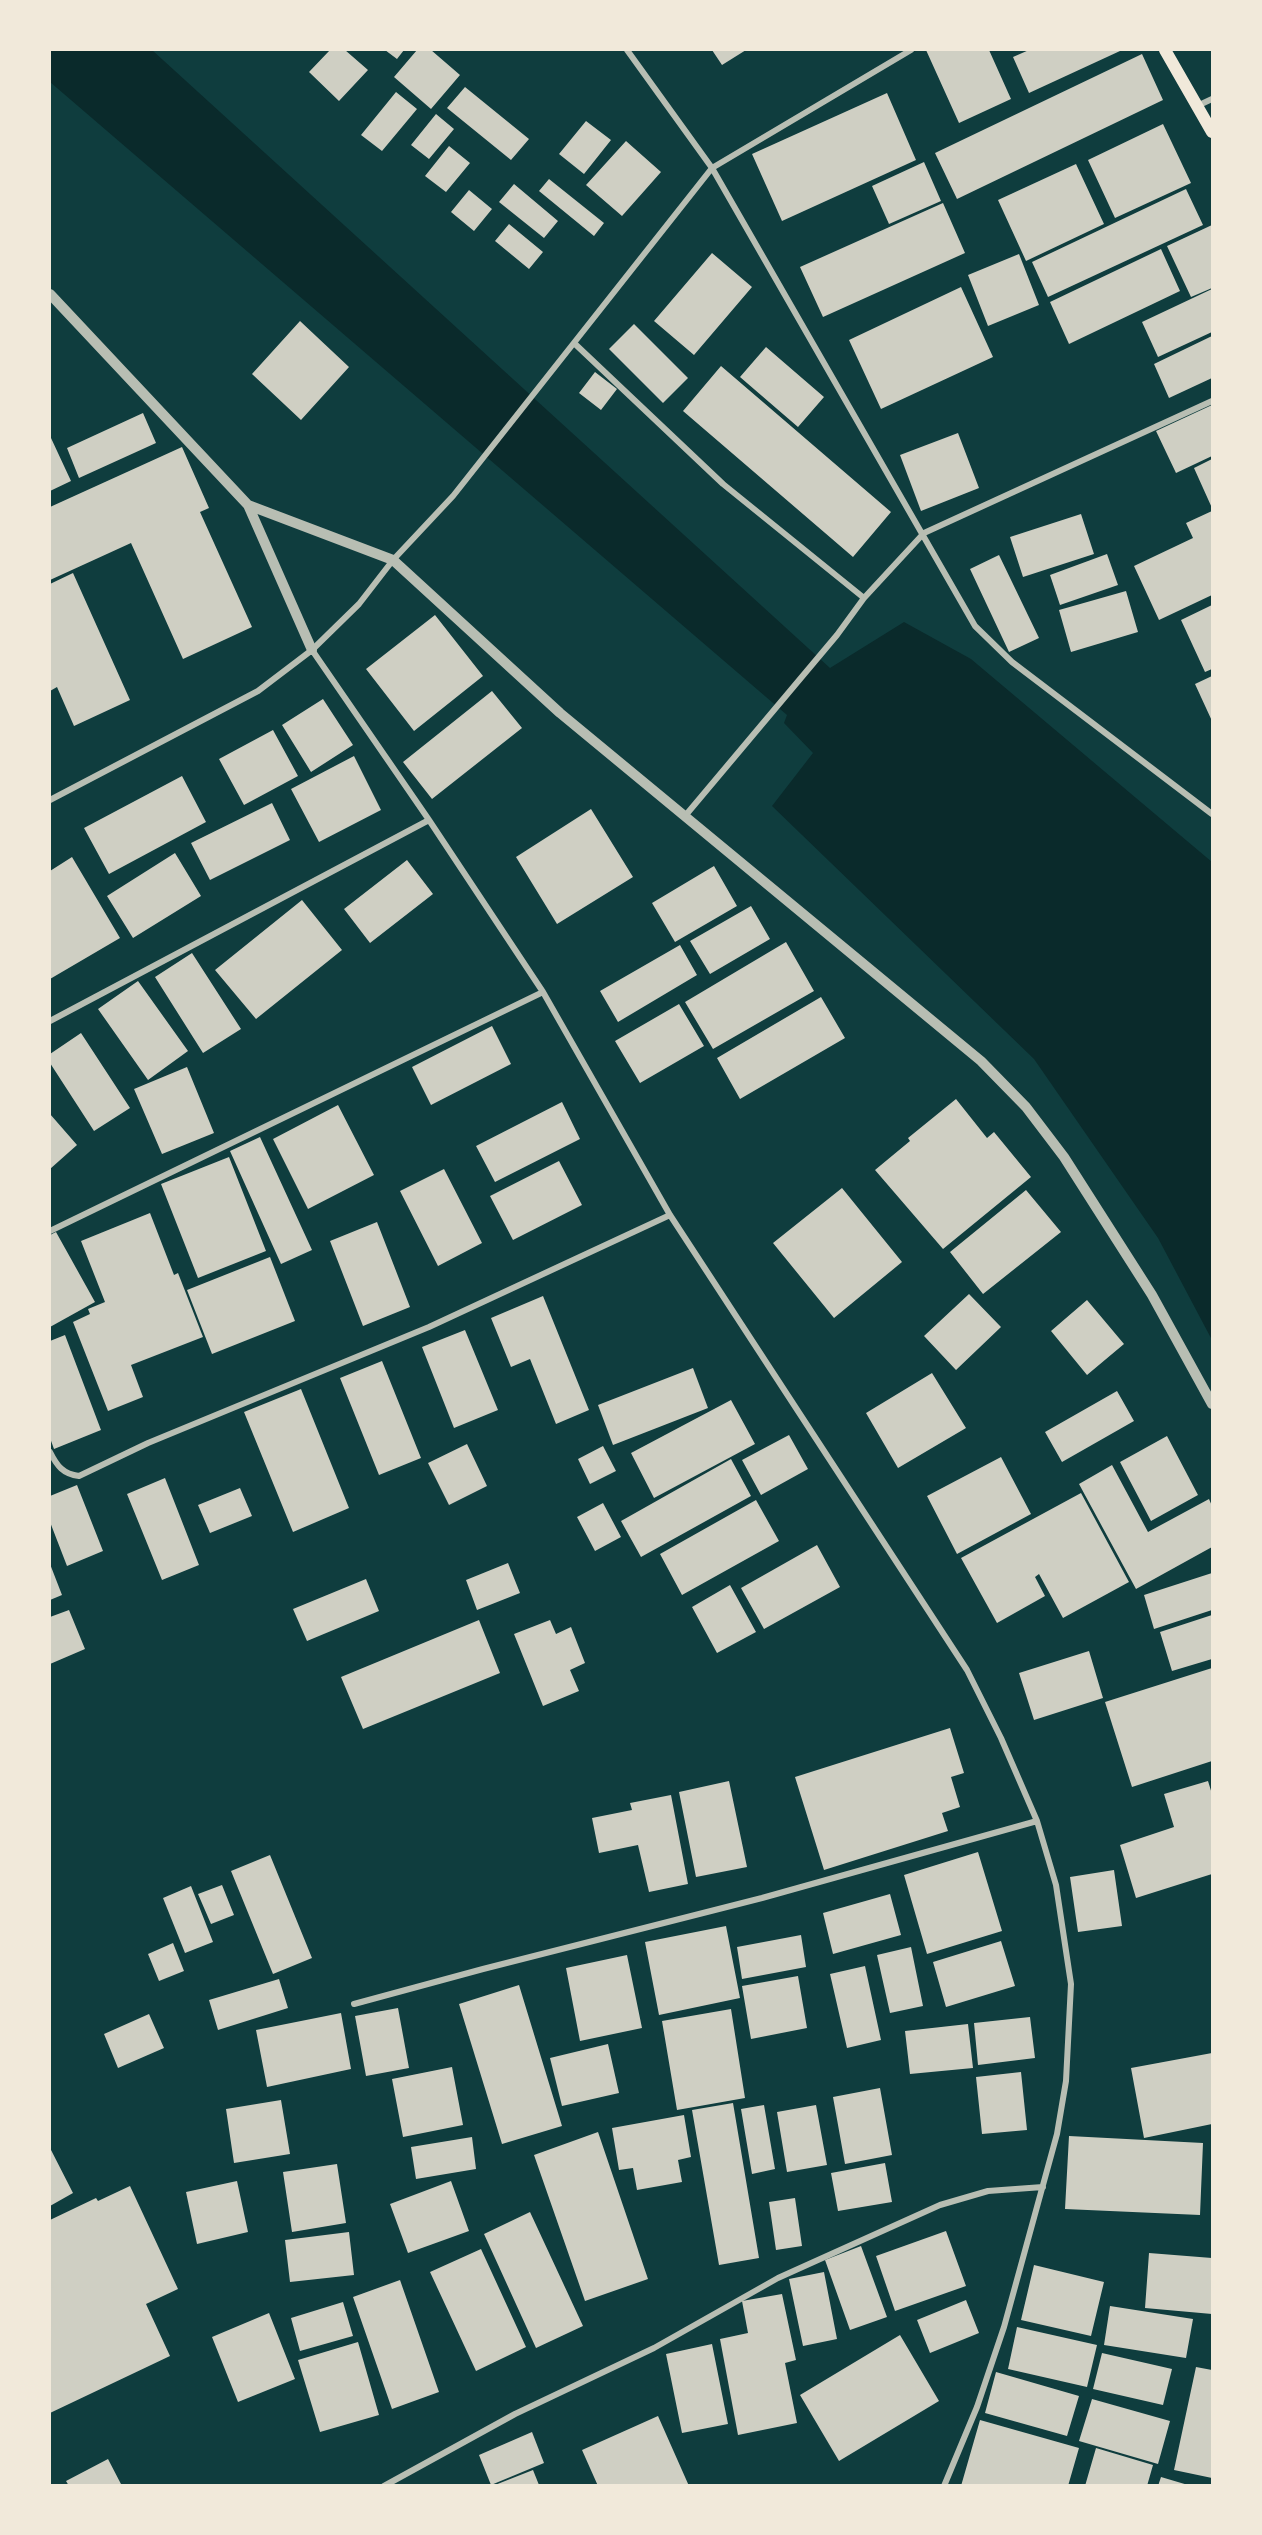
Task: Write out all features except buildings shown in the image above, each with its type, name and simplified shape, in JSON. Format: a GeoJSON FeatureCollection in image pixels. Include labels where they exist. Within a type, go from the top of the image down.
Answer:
{"type":"FeatureCollection","features":[{"type":"Feature","properties":{"kind":"main road"},"geometry":{"type":"LineString","coordinates":[[1165,50],[1212,132]]}},
{"type":"Feature","properties":{"kind":"street"},"geometry":{"type":"LineString","coordinates":[[627,50],[712,168],[924,533],[975,626],[1012,662],[1212,814]]}},
{"type":"Feature","properties":{"kind":"street"},"geometry":{"type":"LineString","coordinates":[[50,800],[258,691],[312,650],[359,603],[393,560],[453,496],[712,168],[911,50]]}},
{"type":"Feature","properties":{"kind":"street"},"geometry":{"type":"LineString","coordinates":[[1196,106],[1212,99]]}},
{"type":"Feature","properties":{"kind":"street"},"geometry":{"type":"LineString","coordinates":[[50,294],[248,505],[312,650],[429,820],[543,992],[670,1215],[967,1670],[1001,1738],[1037,1821],[1056,1886],[1071,1984],[1066,2081],[1057,2134],[1000,2338],[977,2407],[944,2486]]}},
{"type":"Feature","properties":{"kind":"street"},"geometry":{"type":"LineString","coordinates":[[574,343],[723,484],[864,598]]}},
{"type":"Feature","properties":{"kind":"street"},"geometry":{"type":"LineString","coordinates":[[685,816],[837,635],[864,598],[924,533],[1212,401]]}},
{"type":"Feature","properties":{"kind":"street"},"geometry":{"type":"LineString","coordinates":[[248,505],[393,560],[560,713],[981,1061],[1026,1107],[1064,1157],[1152,1295],[1212,1404]]}},
{"type":"Feature","properties":{"kind":"street"},"geometry":{"type":"LineString","coordinates":[[50,1021],[429,820]]}},
{"type":"Feature","properties":{"kind":"street"},"geometry":{"type":"LineString","coordinates":[[50,1231],[543,992]]}},
{"type":"Feature","properties":{"kind":"street"},"geometry":{"type":"LineString","coordinates":[[50,1452],[59,1467],[68,1474],[79,1476],[148,1443],[429,1327],[670,1215]]}},
{"type":"Feature","properties":{"kind":"street"},"geometry":{"type":"LineString","coordinates":[[354,2004],[762,1898],[1037,1821]]}},
{"type":"Feature","properties":{"kind":"street"},"geometry":{"type":"LineString","coordinates":[[384,2486],[515,2414],[654,2348],[778,2278],[940,2205],[988,2192],[1043,2187]]}},
{"type":"Feature","properties":{"kind":"water"},"geometry":{"type":"Polygon","coordinates":[[[50,50],[152,50],[830,668],[904,622],[971,659],[1212,862],[1212,1340],[1158,1238],[1034,1059],[772,806],[813,753],[784,723],[787,715],[50,82],[50,50]]]}}]}
